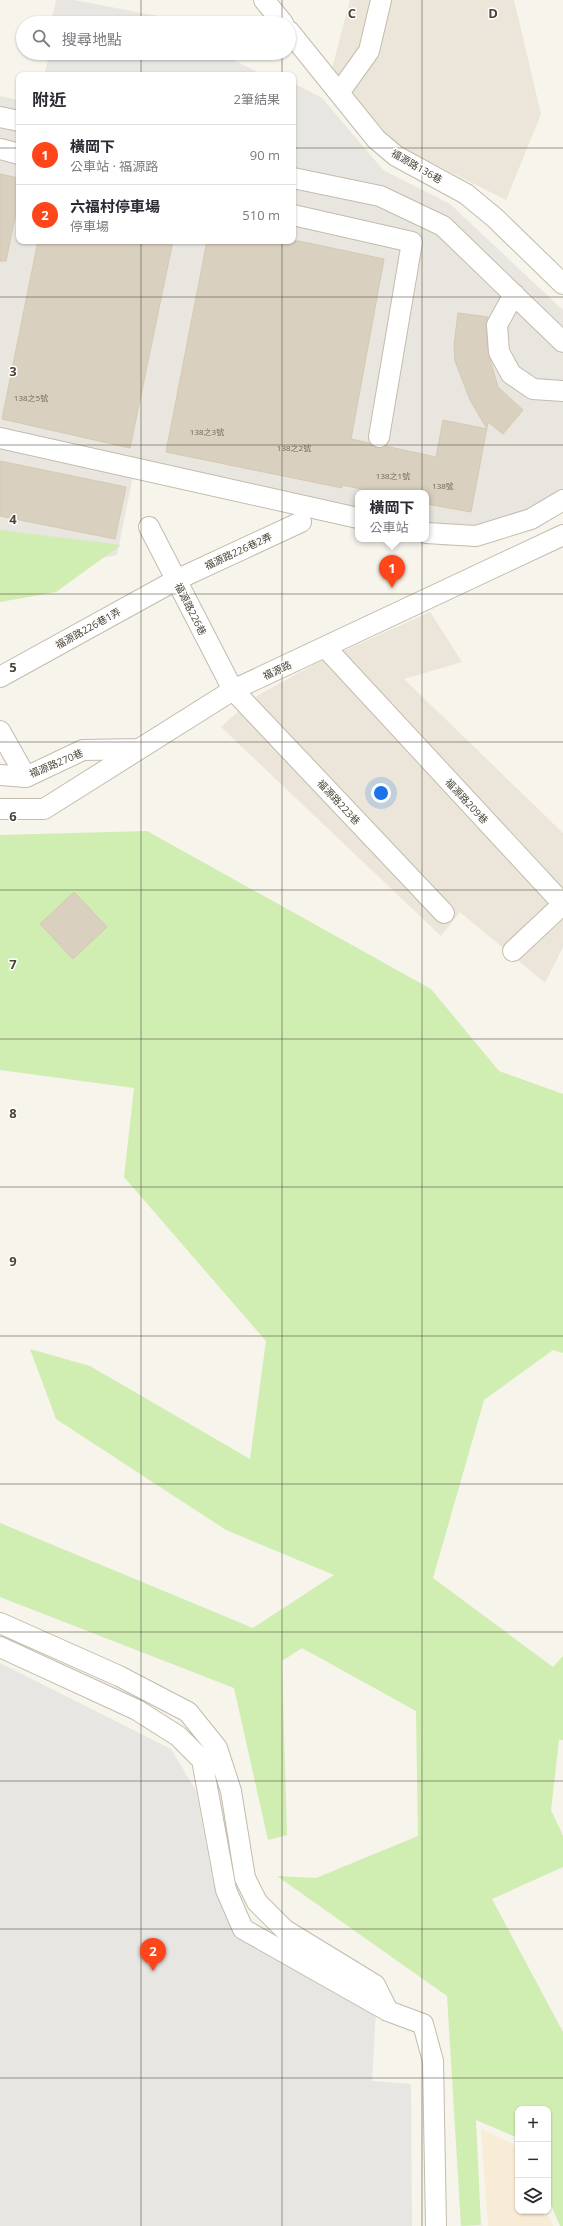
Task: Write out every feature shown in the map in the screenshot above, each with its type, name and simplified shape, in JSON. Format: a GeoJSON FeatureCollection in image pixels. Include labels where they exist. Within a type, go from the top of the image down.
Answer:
{"type":"FeatureCollection","features":[{"type":"Feature","properties":{"kind":"street"},"geometry":{"type":"LineString","coordinates":[[264,0],[277,16]]}},
{"type":"Feature","properties":{"kind":"street"},"geometry":{"type":"LineString","coordinates":[[339,93],[369,51],[381,0]]}},
{"type":"Feature","properties":{"kind":"street","name":"福源路136巷"},"geometry":{"type":"LineString","coordinates":[[296,40],[376,139],[396,156],[466,194],[495,218],[563,284]]}},
{"type":"Feature","properties":{"kind":"street"},"geometry":{"type":"LineString","coordinates":[[0,117],[16,120]]}},
{"type":"Feature","properties":{"kind":"street"},"geometry":{"type":"LineString","coordinates":[[0,149],[16,153]]}},
{"type":"Feature","properties":{"kind":"street"},"geometry":{"type":"LineString","coordinates":[[296,179],[380,196],[443,226],[563,342]]}},
{"type":"Feature","properties":{"kind":"street"},"geometry":{"type":"LineString","coordinates":[[296,216],[412,242],[443,226]]}},
{"type":"Feature","properties":{"kind":"street"},"geometry":{"type":"LineString","coordinates":[[379,437],[412,242]]}},
{"type":"Feature","properties":{"kind":"street"},"geometry":{"type":"LineString","coordinates":[[514,294],[497,325],[499,352],[511,374],[533,389],[563,391]]}},
{"type":"Feature","properties":{"kind":"street"},"geometry":{"type":"LineString","coordinates":[[0,438],[355,517]]}},
{"type":"Feature","properties":{"kind":"street"},"geometry":{"type":"LineString","coordinates":[[429,533],[476,536],[531,519],[563,500]]}},
{"type":"Feature","properties":{"kind":"street","name":"福源路226巷2弄"},"geometry":{"type":"LineString","coordinates":[[176,580],[301,522]]}},
{"type":"Feature","properties":{"kind":"street","name":"福源路226巷"},"geometry":{"type":"LineString","coordinates":[[149,527],[233,690]]}},
{"type":"Feature","properties":{"kind":"street","name":"福源路"},"geometry":{"type":"LineString","coordinates":[[0,809],[44,809],[233,690],[326,648],[563,535]]}},
{"type":"Feature","properties":{"kind":"street","name":"福源路226巷1弄"},"geometry":{"type":"LineString","coordinates":[[0,677],[176,580]]}},
{"type":"Feature","properties":{"kind":"street","name":"福源路209巷"},"geometry":{"type":"LineString","coordinates":[[326,648],[562,904],[514,951]]}},
{"type":"Feature","properties":{"kind":"street","name":"福源路223巷"},"geometry":{"type":"LineString","coordinates":[[233,690],[444,913]]}},
{"type":"Feature","properties":{"kind":"street","name":"福源路270巷"},"geometry":{"type":"LineString","coordinates":[[0,731],[26,777],[83,750],[139,749]]}},
{"type":"Feature","properties":{"kind":"street"},"geometry":{"type":"LineString","coordinates":[[0,775],[26,777]]}},
{"type":"Feature","properties":{"kind":"street"},"geometry":{"type":"LineString","coordinates":[[0,1623],[119,1676],[188,1712],[217,1748],[231,1792],[245,1878],[257,1902],[285,1930],[375,1985],[388,2011]]}},
{"type":"Feature","properties":{"kind":"street"},"geometry":{"type":"LineString","coordinates":[[0,1647],[137,1710],[178,1736],[202,1760],[226,1890],[242,1928],[388,2011],[422,2024],[433,2061],[436,2226]]}},
{"type":"Feature","properties":{"kind":"shaded area"},"geometry":{"type":"Polygon","coordinates":[[[56,0],[74,0],[158,16],[53,16],[56,0]]]}},
{"type":"Feature","properties":{"kind":"shaded area"},"geometry":{"type":"Polygon","coordinates":[[[64,0],[142,16],[60,16],[64,0]]]}},
{"type":"Feature","properties":{"kind":"shaded area"},"geometry":{"type":"Polygon","coordinates":[[[350,0],[514,0],[541,114],[506,200],[395,144],[332,68],[350,0]]]}},
{"type":"Feature","properties":{"kind":"shaded area"},"geometry":{"type":"Polygon","coordinates":[[[48,60],[234,60],[257,72],[45,72],[48,60]]]}},
{"type":"Feature","properties":{"kind":"shaded area"},"geometry":{"type":"Polygon","coordinates":[[[296,85],[322,98],[383,170],[450,204],[563,310],[563,511],[511,534],[446,546],[428,542],[429,490],[355,490],[355,525],[133,476],[117,555],[0,577],[0,96],[16,99],[16,244],[296,244],[296,85]]]}},
{"type":"Feature","properties":{"kind":"shaded area"},"geometry":{"type":"Polygon","coordinates":[[[296,92],[323,106],[388,186],[296,165],[296,92]]]}},
{"type":"Feature","properties":{"kind":"shaded area"},"geometry":{"type":"Polygon","coordinates":[[[430,612],[462,662],[404,679],[563,833],[563,947],[545,983],[460,912],[441,936],[221,727],[253,698],[317,663],[430,612]]]}},
{"type":"Feature","properties":{"kind":"shaded area"},"geometry":{"type":"Polygon","coordinates":[[[0,1663],[171,1749],[196,1791],[213,1882],[235,1932],[376,2011],[372,2081],[411,2084],[412,2226],[0,2226],[0,1663]]]}},
{"type":"Feature","properties":{"kind":"shaded area"},"geometry":{"type":"Polygon","coordinates":[[[481,2129],[513,2144],[515,2148],[515,2214],[548,2214],[553,2226],[488,2226],[481,2129]]]}},
{"type":"Feature","properties":{"kind":"green space"},"geometry":{"type":"Polygon","coordinates":[[[0,530],[121,545],[56,592],[0,602],[0,530]]]}},
{"type":"Feature","properties":{"kind":"green space"},"geometry":{"type":"Polygon","coordinates":[[[147,831],[431,989],[499,1071],[563,1094],[563,1353],[553,1350],[484,1400],[433,1578],[553,1667],[563,1656],[563,1740],[559,1740],[551,1810],[563,1836],[563,1867],[492,1899],[563,2032],[563,2226],[560,2226],[551,2205],[551,2106],[515,2106],[515,2137],[476,2120],[481,2225],[461,2226],[447,1996],[277,1876],[316,1878],[418,1836],[416,1711],[302,1648],[282,1661],[287,1835],[268,1840],[234,1688],[0,1597],[0,1523],[253,1628],[334,1575],[226,1530],[56,1419],[30,1349],[90,1366],[250,1459],[266,1341],[124,1177],[134,1088],[0,1070],[0,835],[147,831]]]}},
{"type":"Feature","properties":{"kind":"building"},"geometry":{"type":"Polygon","coordinates":[[[0,174],[16,177],[16,213],[6,261],[0,261],[0,174]]]}},
{"type":"Feature","properties":{"kind":"building"},"geometry":{"type":"Polygon","coordinates":[[[296,241],[299,241],[384,259],[351,439],[369,443],[377,448],[385,446],[436,457],[443,420],[487,429],[471,512],[429,504],[429,490],[366,490],[342,485],[342,488],[166,452],[206,244],[296,244],[296,241]]]}},
{"type":"Feature","properties":{"kind":"building"},"geometry":{"type":"Polygon","coordinates":[[[37,244],[172,244],[130,448],[2,419],[37,244]]]}},
{"type":"Feature","properties":{"kind":"building"},"geometry":{"type":"Polygon","coordinates":[[[458,313],[488,317],[486,326],[488,353],[498,387],[523,410],[503,434],[488,422],[487,429],[470,400],[455,361],[454,345],[458,313]]]}},
{"type":"Feature","properties":{"kind":"building"},"geometry":{"type":"Polygon","coordinates":[[[0,461],[126,487],[115,539],[0,516],[0,461]]]}},
{"type":"Feature","properties":{"kind":"building"},"geometry":{"type":"Polygon","coordinates":[[[74,892],[107,927],[73,959],[40,924],[74,892]]]}},
{"type":"Feature","properties":{"kind":"place","name":"橫岡下"},"geometry":{"type":"Point","coordinates":[392,588]}},
{"type":"Feature","properties":{"kind":"place","name":"六福村停車場"},"geometry":{"type":"Point","coordinates":[153,1971]}}]}
